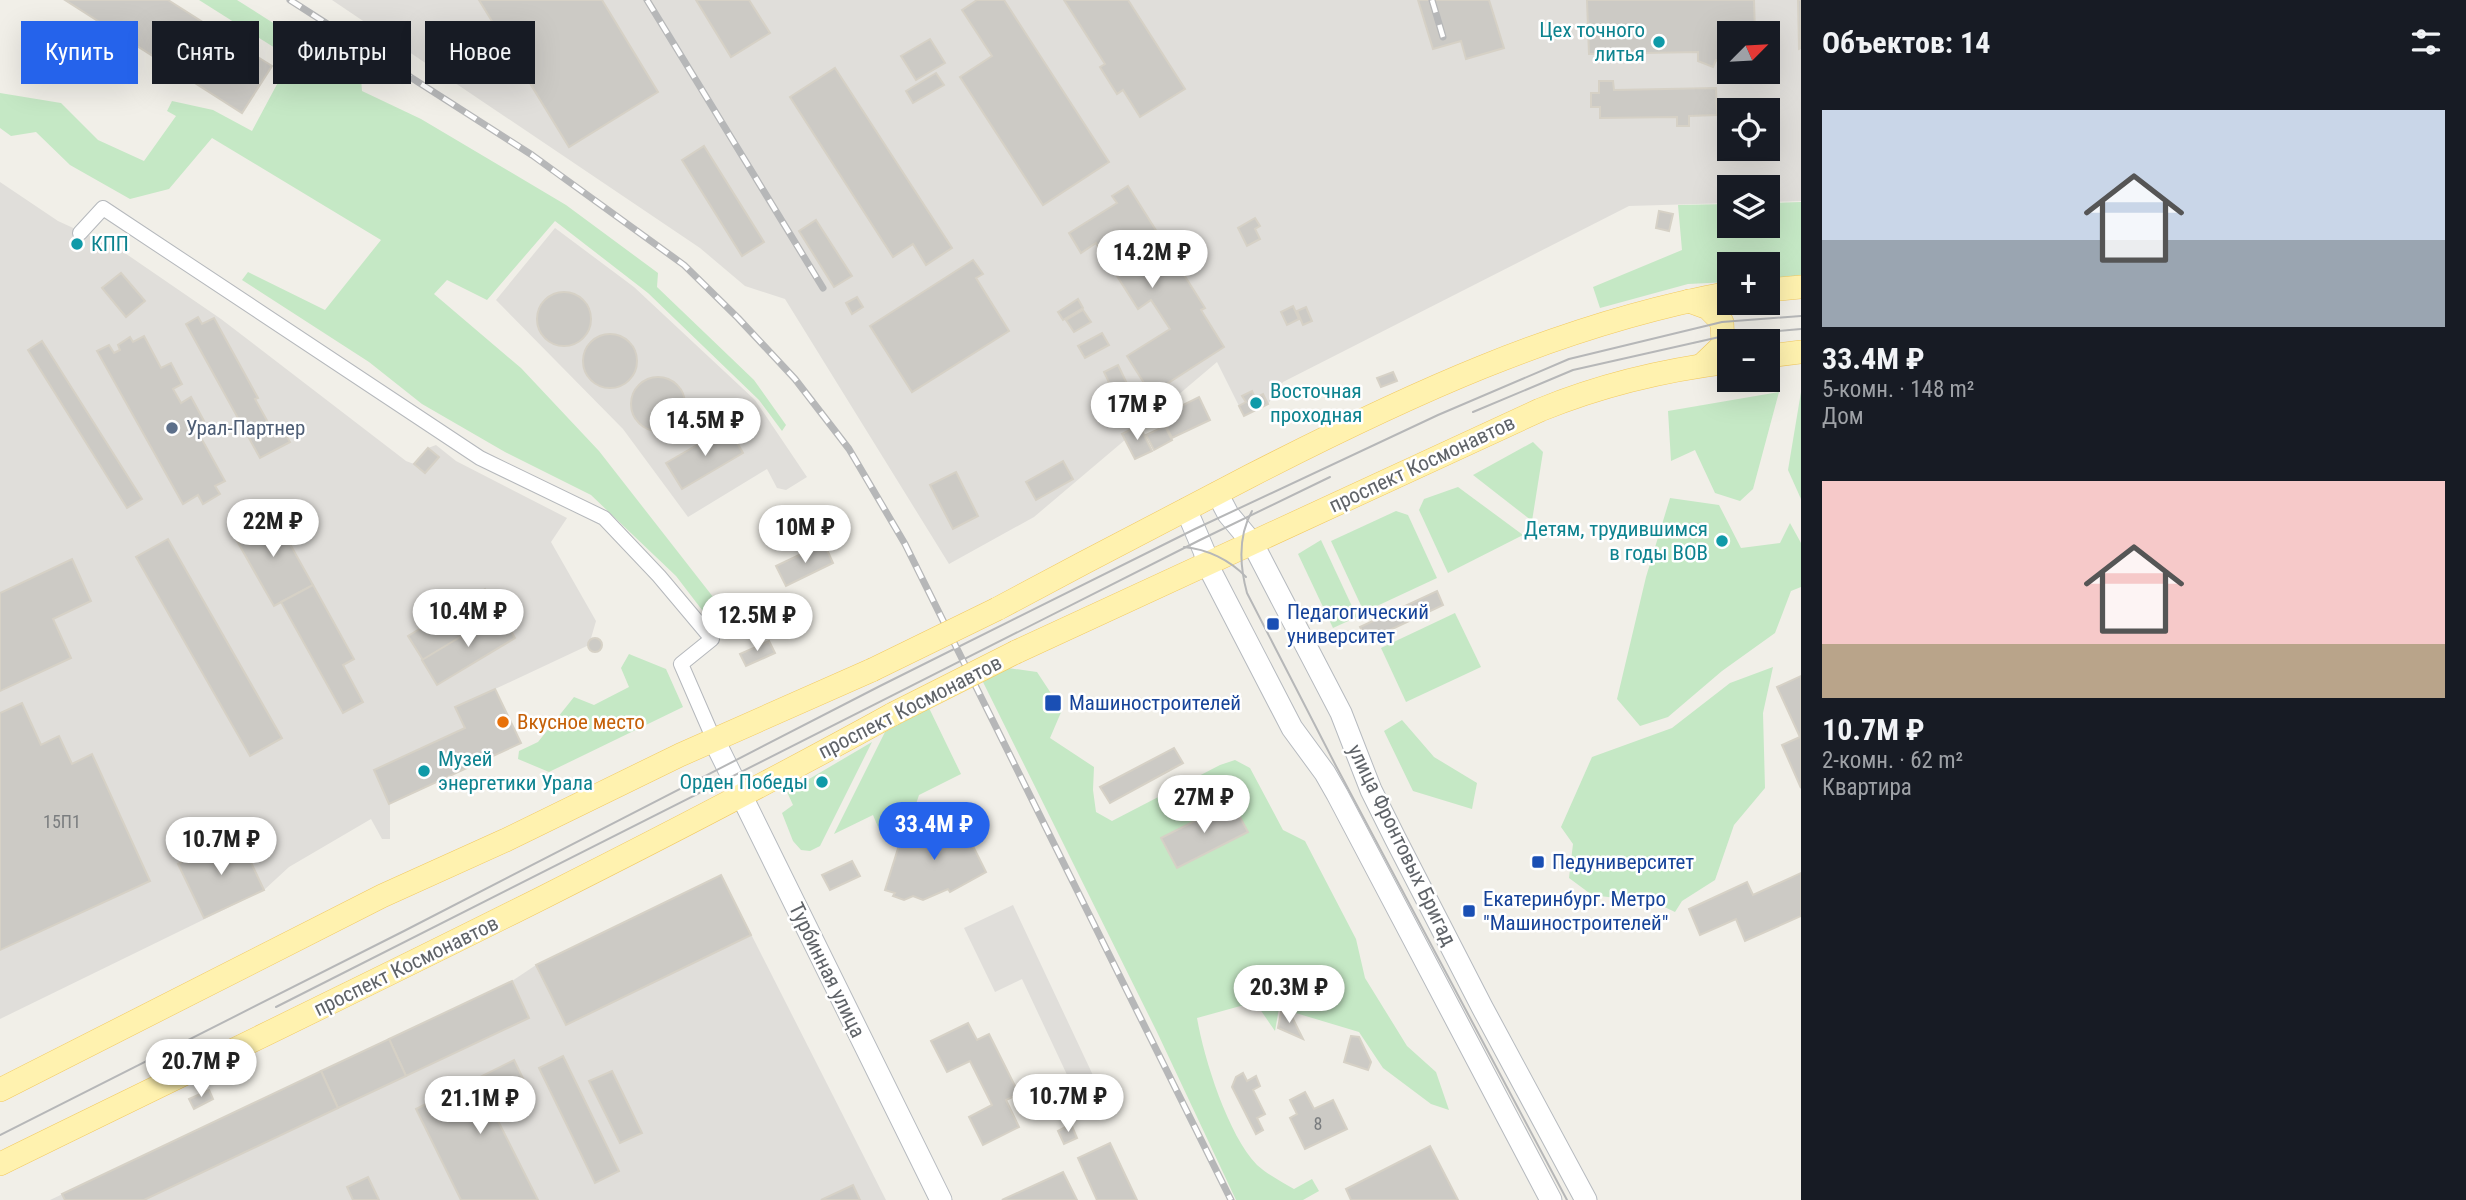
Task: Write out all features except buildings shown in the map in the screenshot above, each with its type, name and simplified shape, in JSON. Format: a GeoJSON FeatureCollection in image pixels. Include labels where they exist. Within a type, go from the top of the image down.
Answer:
{"type":"FeatureCollection","features":[{"type":"Feature","properties":{"kind":"main road"},"geometry":{"type":"LineString","coordinates":[[1780,288],[1801,287]]}},
{"type":"Feature","properties":{"kind":"main road"},"geometry":{"type":"LineString","coordinates":[[0,1090],[382,896],[714,740],[872,670],[997,609],[1216,493],[1413,396],[1516,353],[1626,317],[1717,295]]}},
{"type":"Feature","properties":{"kind":"main road"},"geometry":{"type":"LineString","coordinates":[[1689,301],[1708,308],[1722,322],[1723,345],[1702,365]]}},
{"type":"Feature","properties":{"kind":"main road"},"geometry":{"type":"LineString","coordinates":[[1780,355],[1801,352]]}},
{"type":"Feature","properties":{"kind":"main road","name":"проспект Космонавтов"},"geometry":{"type":"LineString","coordinates":[[0,1164],[532,904],[742,797],[892,714],[1016,652],[1573,396],[1604,386],[1717,363]]}},
{"type":"Feature","properties":{"kind":"main road","name":"улица Фронтовых Бригад"},"geometry":{"type":"LineString","coordinates":[[1216,493],[1228,514],[1253,544],[1341,713],[1371,790],[1401,850],[1586,1200]]}},
{"type":"Feature","properties":{"kind":"main road","name":"улица Фронтовых Бригад"},"geometry":{"type":"LineString","coordinates":[[1186,509],[1205,551],[1207,564],[1292,728],[1325,772],[1551,1200]]}},
{"type":"Feature","properties":{"kind":"main road","name":"Турбинная улица"},"geometry":{"type":"LineString","coordinates":[[714,740],[941,1200]]}},
{"type":"Feature","properties":{"kind":"street"},"geometry":{"type":"LineString","coordinates":[[80,233],[103,208],[480,458],[604,518],[659,576],[712,639],[681,664],[714,740]]}},
{"type":"Feature","properties":{"kind":"shaded area"},"geometry":{"type":"Polygon","coordinates":[[[332,0],[1801,0],[1801,201],[1780,202],[1780,175],[1717,175],[1717,203],[1629,206],[1283,382],[1268,404],[1244,416],[1217,362],[1034,517],[949,564],[785,299],[745,286],[700,248],[457,84],[535,84],[535,21],[425,21],[425,63],[411,53],[411,21],[363,21],[332,0]]]}},
{"type":"Feature","properties":{"kind":"shaded area"},"geometry":{"type":"Polygon","coordinates":[[[0,182],[58,221],[119,249],[221,319],[406,461],[414,464],[428,448],[436,445],[456,461],[567,518],[551,542],[596,621],[589,645],[495,689],[521,743],[390,804],[390,839],[382,839],[371,819],[289,867],[264,890],[0,1019],[0,182]]]}},
{"type":"Feature","properties":{"kind":"shaded area"},"geometry":{"type":"Polygon","coordinates":[[[555,228],[634,287],[755,400],[807,477],[786,490],[777,488],[767,469],[688,517],[623,429],[496,300],[555,228]]]}},
{"type":"Feature","properties":{"kind":"shaded area"},"geometry":{"type":"Polygon","coordinates":[[[721,875],[886,1200],[50,1200],[512,981],[536,965],[721,875]]]}},
{"type":"Feature","properties":{"kind":"shaded area"},"geometry":{"type":"Polygon","coordinates":[[[1013,905],[1106,1103],[1085,1113],[1022,979],[995,992],[964,928],[1013,905]]]}},
{"type":"Feature","properties":{"kind":"green space"},"geometry":{"type":"Polygon","coordinates":[[[199,0],[237,0],[273,23],[273,47],[259,38],[259,21],[232,21],[199,0]]]}},
{"type":"Feature","properties":{"kind":"green space"},"geometry":{"type":"Polygon","coordinates":[[[277,84],[361,84],[362,91],[421,119],[566,205],[658,273],[657,287],[754,380],[786,425],[782,431],[759,400],[648,293],[555,221],[487,300],[447,280],[434,294],[521,368],[599,451],[724,611],[712,623],[676,576],[591,495],[505,452],[422,404],[369,362],[242,280],[248,272],[325,310],[381,240],[212,138],[169,189],[130,199],[70,165],[36,132],[11,136],[0,128],[0,93],[61,103],[98,140],[144,161],[176,116],[167,111],[172,101],[213,110],[252,131],[277,84]]]}},
{"type":"Feature","properties":{"kind":"green space"},"geometry":{"type":"Polygon","coordinates":[[[1801,202],[1801,277],[1780,278],[1780,252],[1717,252],[1717,283],[1688,284],[1600,308],[1593,287],[1682,250],[1678,205],[1717,204],[1717,238],[1780,238],[1780,203],[1801,202]]]}},
{"type":"Feature","properties":{"kind":"green space"},"geometry":{"type":"Polygon","coordinates":[[[1779,392],[1753,489],[1740,501],[1715,493],[1695,450],[1671,461],[1668,411],[1779,392]]]}},
{"type":"Feature","properties":{"kind":"green space"},"geometry":{"type":"Polygon","coordinates":[[[1801,392],[1801,499],[1788,470],[1801,392]]]}},
{"type":"Feature","properties":{"kind":"green space"},"geometry":{"type":"Polygon","coordinates":[[[1533,442],[1543,452],[1532,521],[1473,475],[1533,442]]]}},
{"type":"Feature","properties":{"kind":"green space"},"geometry":{"type":"Polygon","coordinates":[[[1458,487],[1523,535],[1448,573],[1419,510],[1424,499],[1458,487]]]}},
{"type":"Feature","properties":{"kind":"green space"},"geometry":{"type":"Polygon","coordinates":[[[1670,498],[1719,505],[1741,548],[1780,543],[1790,523],[1801,543],[1801,587],[1791,591],[1775,633],[1722,671],[1668,717],[1640,726],[1617,699],[1646,577],[1670,498]]]}},
{"type":"Feature","properties":{"kind":"green space"},"geometry":{"type":"Polygon","coordinates":[[[1396,511],[1408,515],[1437,578],[1364,612],[1331,541],[1396,511]]]}},
{"type":"Feature","properties":{"kind":"green space"},"geometry":{"type":"Polygon","coordinates":[[[1321,540],[1357,617],[1333,628],[1298,554],[1321,540]]]}},
{"type":"Feature","properties":{"kind":"green space"},"geometry":{"type":"Polygon","coordinates":[[[1455,613],[1481,667],[1406,702],[1381,648],[1455,613]]]}},
{"type":"Feature","properties":{"kind":"green space"},"geometry":{"type":"Polygon","coordinates":[[[629,654],[666,669],[683,707],[549,772],[518,759],[519,751],[538,742],[574,697],[594,705],[629,687],[621,668],[629,654]]]}},
{"type":"Feature","properties":{"kind":"green space"},"geometry":{"type":"Polygon","coordinates":[[[1773,667],[1763,713],[1765,788],[1734,825],[1715,880],[1682,901],[1675,912],[1656,903],[1592,895],[1569,878],[1573,844],[1561,827],[1592,757],[1672,728],[1730,683],[1773,667]]]}},
{"type":"Feature","properties":{"kind":"green space"},"geometry":{"type":"Polygon","coordinates":[[[1008,668],[1037,672],[1062,710],[1050,738],[1094,767],[1096,812],[1112,821],[1220,765],[1235,760],[1250,768],[1283,830],[1305,841],[1356,939],[1365,978],[1407,1046],[1436,1072],[1449,1110],[1431,1104],[1383,1068],[1359,1032],[1279,1008],[1275,1031],[1255,1002],[1197,1018],[1219,1096],[1246,1152],[1257,1165],[1294,1189],[1312,1179],[1319,1191],[1303,1200],[1236,1200],[1157,1032],[983,682],[1008,668]]]}},
{"type":"Feature","properties":{"kind":"green space"},"geometry":{"type":"Polygon","coordinates":[[[929,708],[961,774],[919,795],[911,819],[881,834],[873,815],[834,834],[885,732],[929,708]]]}},
{"type":"Feature","properties":{"kind":"green space"},"geometry":{"type":"Polygon","coordinates":[[[1402,720],[1434,757],[1477,783],[1472,809],[1413,791],[1384,731],[1402,720]]]}},
{"type":"Feature","properties":{"kind":"green space"},"geometry":{"type":"Polygon","coordinates":[[[872,742],[820,846],[810,851],[801,850],[793,841],[782,813],[793,805],[787,792],[872,742]]]}},
{"type":"Feature","properties":{"kind":"tram line"},"geometry":{"type":"LineString","coordinates":[[0,1135],[880,686],[1195,529],[1438,415],[1569,359],[1722,322],[1801,316]]}},
{"type":"Feature","properties":{"kind":"tram line"},"geometry":{"type":"LineString","coordinates":[[1473,412],[1573,370],[1724,336],[1801,329]]}},
{"type":"Feature","properties":{"kind":"tram line"},"geometry":{"type":"LineString","coordinates":[[276,1007],[1200,540],[1330,477]]}},
{"type":"Feature","properties":{"kind":"tram line"},"geometry":{"type":"LineString","coordinates":[[1252,511],[1242,541],[1247,593],[1567,1200]]}},
{"type":"Feature","properties":{"kind":"tram line"},"geometry":{"type":"LineString","coordinates":[[1184,547],[1218,556],[1246,577]]}},
{"type":"Feature","properties":{"kind":"railway"},"geometry":{"type":"LineString","coordinates":[[290,0],[532,155],[684,265],[795,379],[849,449],[905,544],[1231,1200]]}},
{"type":"Feature","properties":{"kind":"railway"},"geometry":{"type":"LineString","coordinates":[[647,0],[823,288]]}},
{"type":"Feature","properties":{"kind":"railway"},"geometry":{"type":"LineString","coordinates":[[1432,0],[1443,37]]}},
{"type":"Feature","properties":{"kind":"place","name":"Цех точного литья"},"geometry":{"type":"Point","coordinates":[1659,42]}},
{"type":"Feature","properties":{"kind":"place","name":"КПП"},"geometry":{"type":"Point","coordinates":[77,244]}},
{"type":"Feature","properties":{"kind":"place","name":"Восточная проходная"},"geometry":{"type":"Point","coordinates":[1256,403]}},
{"type":"Feature","properties":{"kind":"place","name":"Урал-Партнер"},"geometry":{"type":"Point","coordinates":[172,428]}},
{"type":"Feature","properties":{"kind":"place","name":"Детям, трудившимся в годы ВОВ"},"geometry":{"type":"Point","coordinates":[1722,541]}},
{"type":"Feature","properties":{"kind":"place","name":"Педагогический университет"},"geometry":{"type":"Point","coordinates":[1273,624]}},
{"type":"Feature","properties":{"kind":"place","name":"Машиностроителей"},"geometry":{"type":"Point","coordinates":[1053,703]}},
{"type":"Feature","properties":{"kind":"place","name":"Вкусное место"},"geometry":{"type":"Point","coordinates":[503,722]}},
{"type":"Feature","properties":{"kind":"place","name":"Музей энергетики Урала"},"geometry":{"type":"Point","coordinates":[424,771]}},
{"type":"Feature","properties":{"kind":"place","name":"Орден Победы"},"geometry":{"type":"Point","coordinates":[822,782]}},
{"type":"Feature","properties":{"kind":"place","name":"Педуниверситет"},"geometry":{"type":"Point","coordinates":[1538,862]}},
{"type":"Feature","properties":{"kind":"place","name":"Екатеринбург. Метро \"Машиностроителей\""},"geometry":{"type":"Point","coordinates":[1469,911]}}]}
